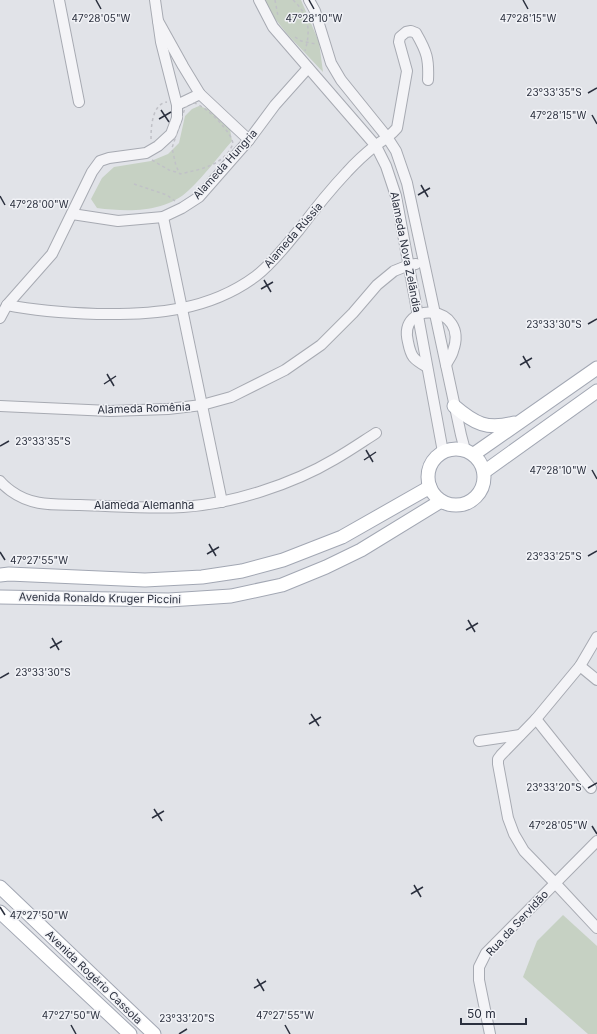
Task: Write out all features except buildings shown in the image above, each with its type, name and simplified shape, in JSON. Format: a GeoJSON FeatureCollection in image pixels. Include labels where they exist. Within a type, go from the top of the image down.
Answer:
{"type":"FeatureCollection","features":[{"type":"Feature","properties":{"kind":"main road"},"geometry":{"type":"LineString","coordinates":[[470,452],[520,422],[597,368]]}},
{"type":"Feature","properties":{"kind":"main road"},"geometry":{"type":"LineString","coordinates":[[484,472],[597,391]]}},
{"type":"Feature","properties":{"kind":"main road"},"geometry":{"type":"LineString","coordinates":[[454,406],[463,414],[478,423],[489,426],[520,422]]}},
{"type":"Feature","properties":{"kind":"main road"},"geometry":{"type":"LineString","coordinates":[[458,448],[470,452],[482,465],[484,472],[483,486],[476,497],[468,502],[459,505],[441,501],[434,495],[430,486],[428,473],[433,461],[443,452],[450,449],[458,448]]}},
{"type":"Feature","properties":{"kind":"main road","name":"Avenida Ronaldo Kruger Piccini"},"geometry":{"type":"LineString","coordinates":[[0,575],[10,574],[145,580],[202,577],[242,571],[283,560],[342,537],[430,486]]}},
{"type":"Feature","properties":{"kind":"main road","name":"Avenida Ronaldo Kruger Piccini"},"geometry":{"type":"LineString","coordinates":[[0,597],[169,600],[231,596],[282,585],[326,567],[361,550],[441,501]]}},
{"type":"Feature","properties":{"kind":"main road","name":"Avenida Rogério Cassola"},"geometry":{"type":"LineString","coordinates":[[0,887],[154,1034]]}},
{"type":"Feature","properties":{"kind":"main road","name":"Avenida Rogério Cassola"},"geometry":{"type":"LineString","coordinates":[[0,912],[130,1034]]}},
{"type":"Feature","properties":{"kind":"street"},"geometry":{"type":"LineString","coordinates":[[59,0],[79,102]]}},
{"type":"Feature","properties":{"kind":"street"},"geometry":{"type":"LineString","coordinates":[[0,318],[7,305],[52,254],[92,172],[100,161],[109,158],[146,153],[158,146],[171,134],[177,118],[177,105],[161,42],[155,0]]}},
{"type":"Feature","properties":{"kind":"street","name":"Alameda Nova Zelãndia"},"geometry":{"type":"LineString","coordinates":[[259,0],[273,27],[376,146],[386,166],[396,196],[443,452]]}},
{"type":"Feature","properties":{"kind":"street","name":"Alameda Nova Zelãndia"},"geometry":{"type":"LineString","coordinates":[[309,0],[315,12],[332,63],[341,80],[387,137],[396,151],[407,183],[454,406],[470,452]]}},
{"type":"Feature","properties":{"kind":"street"},"geometry":{"type":"LineString","coordinates":[[158,21],[200,94],[249,140]]}},
{"type":"Feature","properties":{"kind":"street","name":"Alameda Rússia"},"geometry":{"type":"LineString","coordinates":[[7,305],[34,310],[74,313],[134,314],[182,309],[205,303],[234,290],[256,276],[276,258],[348,171],[397,128],[407,71],[399,42],[400,37],[406,32],[411,31],[416,33],[425,48],[429,64],[428,80]]}},
{"type":"Feature","properties":{"kind":"street","name":"Alameda Hungria"},"geometry":{"type":"LineString","coordinates":[[72,214],[118,221],[163,217],[184,207],[199,197],[249,140],[304,64]]}},
{"type":"Feature","properties":{"kind":"street"},"geometry":{"type":"LineString","coordinates":[[177,105],[200,94]]}},
{"type":"Feature","properties":{"kind":"street"},"geometry":{"type":"LineString","coordinates":[[163,217],[222,502]]}},
{"type":"Feature","properties":{"kind":"street","name":"Alameda Romênia"},"geometry":{"type":"LineString","coordinates":[[0,406],[110,411],[168,409],[202,405],[231,397],[285,370],[321,345],[353,313],[377,285],[394,271],[409,265],[424,262]]}},
{"type":"Feature","properties":{"kind":"street"},"geometry":{"type":"LineString","coordinates":[[427,367],[414,360],[411,354],[406,336],[407,326],[412,319],[418,315],[434,312],[445,316],[452,324],[455,332],[453,352],[446,365]]}},
{"type":"Feature","properties":{"kind":"street","name":"Alameda Alemanha"},"geometry":{"type":"LineString","coordinates":[[0,481],[18,496],[38,503],[184,507],[222,502],[252,494],[296,479],[334,460],[376,433]]}},
{"type":"Feature","properties":{"kind":"street"},"geometry":{"type":"LineString","coordinates":[[597,637],[580,666],[536,719],[498,759],[508,818],[514,834],[524,852],[597,928]]}},
{"type":"Feature","properties":{"kind":"street"},"geometry":{"type":"LineString","coordinates":[[580,666],[597,680]]}},
{"type":"Feature","properties":{"kind":"street"},"geometry":{"type":"LineString","coordinates":[[536,719],[592,788]]}},
{"type":"Feature","properties":{"kind":"street"},"geometry":{"type":"LineString","coordinates":[[479,741],[520,735]]}},
{"type":"Feature","properties":{"kind":"street","name":"Rua da Servidão"},"geometry":{"type":"LineString","coordinates":[[490,1034],[479,980],[479,967],[486,954],[597,841]]}},
{"type":"Feature","properties":{"kind":"path"},"geometry":{"type":"LineString","coordinates":[[275,0],[280,20]]}},
{"type":"Feature","properties":{"kind":"path"},"geometry":{"type":"LineString","coordinates":[[293,0],[299,5],[309,26],[304,64]]}},
{"type":"Feature","properties":{"kind":"path"},"geometry":{"type":"LineString","coordinates":[[292,35],[307,43],[326,45]]}},
{"type":"Feature","properties":{"kind":"path"},"geometry":{"type":"LineString","coordinates":[[188,104],[200,104],[227,130],[233,142],[231,148],[222,159],[214,165],[180,174],[178,172],[172,148],[181,117],[188,104]]}},
{"type":"Feature","properties":{"kind":"path"},"geometry":{"type":"LineString","coordinates":[[134,184],[167,195],[184,207]]}},
{"type":"Feature","properties":{"kind":"green space"},"geometry":{"type":"Polygon","coordinates":[[[262,0],[301,0],[319,42],[323,72],[288,35],[262,0]]]}},
{"type":"Feature","properties":{"kind":"green space"},"geometry":{"type":"Polygon","coordinates":[[[199,106],[208,109],[230,129],[232,141],[189,190],[179,198],[158,207],[133,210],[97,208],[91,199],[102,178],[114,167],[151,161],[168,154],[179,143],[185,116],[192,109],[199,106]]]}},
{"type":"Feature","properties":{"kind":"green space"},"geometry":{"type":"Polygon","coordinates":[[[563,915],[597,946],[597,1034],[588,1034],[523,977],[537,941],[563,915]]]}}]}
